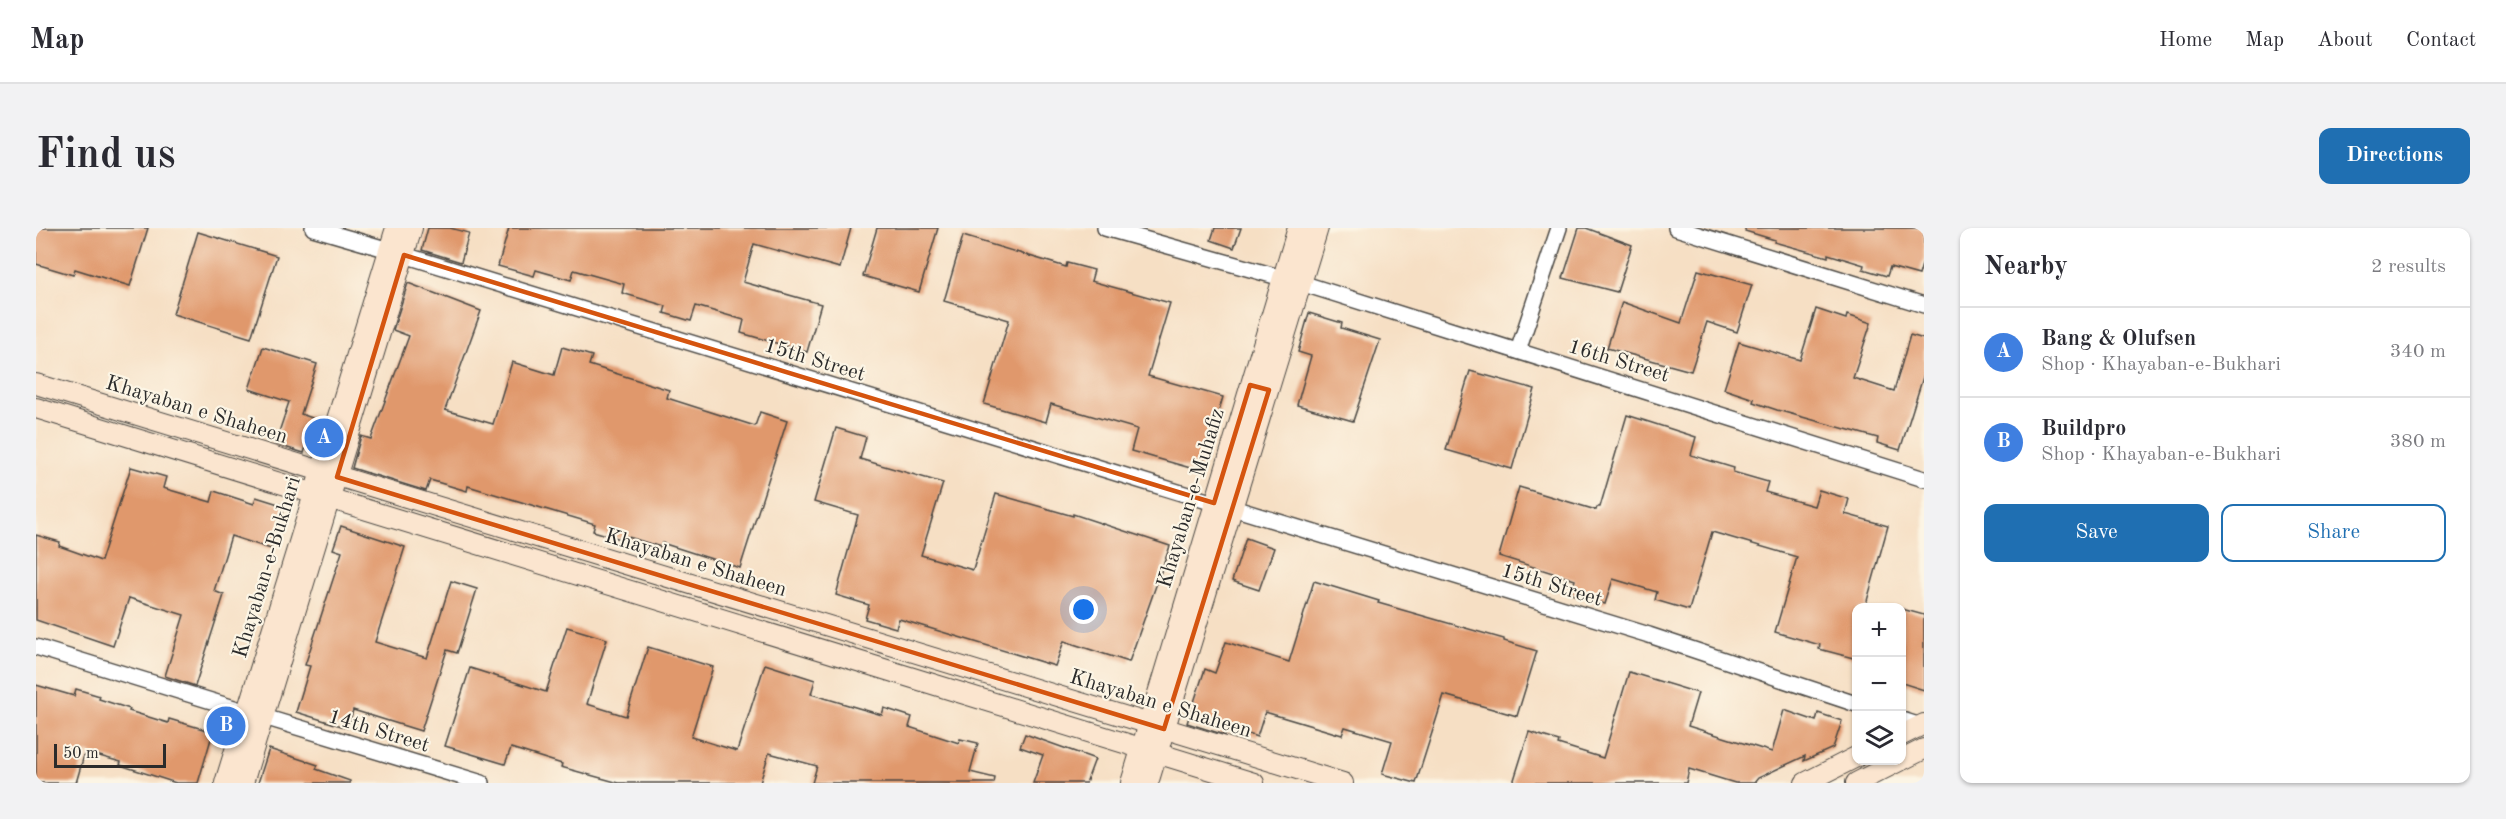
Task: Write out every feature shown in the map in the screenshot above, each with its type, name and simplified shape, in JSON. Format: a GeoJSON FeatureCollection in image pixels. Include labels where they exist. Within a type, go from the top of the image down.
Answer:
{"type":"FeatureCollection","features":[{"type":"Feature","properties":{"kind":"main road","name":"Khayaban-e-Bukhari"},"geometry":{"type":"LineString","coordinates":[[396,228],[397,253]]}},
{"type":"Feature","properties":{"kind":"main road","name":"Khayaban-e-Bukhari"},"geometry":{"type":"LineString","coordinates":[[225,783],[255,714],[397,253],[412,228]]}},
{"type":"Feature","properties":{"kind":"main road","name":"Khayaban-e-Muhafiz"},"geometry":{"type":"LineString","coordinates":[[1131,783],[1149,751],[1214,503],[1259,387],[1292,280],[1298,228]]}},
{"type":"Feature","properties":{"kind":"main road"},"geometry":{"type":"LineString","coordinates":[[1292,280],[1318,228]]}},
{"type":"Feature","properties":{"kind":"main road","name":"Khayaban e Shaheen"},"geometry":{"type":"LineString","coordinates":[[36,384],[1343,783]]}},
{"type":"Feature","properties":{"kind":"main road","name":"Khayaban-e-Muhafiz"},"geometry":{"type":"LineString","coordinates":[[1156,727],[1233,508],[1259,387]]}},
{"type":"Feature","properties":{"kind":"main road"},"geometry":{"type":"LineString","coordinates":[[36,408],[1254,783]]}},
{"type":"Feature","properties":{"kind":"main road","name":"Khayaban-e-Bukhari"},"geometry":{"type":"LineString","coordinates":[[243,783],[255,714]]}},
{"type":"Feature","properties":{"kind":"main road"},"geometry":{"type":"LineString","coordinates":[[1906,758],[1924,749]]}},
{"type":"Feature","properties":{"kind":"main road","name":"Khayaban-e-Muhafiz"},"geometry":{"type":"LineString","coordinates":[[1148,783],[1149,751]]}},
{"type":"Feature","properties":{"kind":"main road"},"geometry":{"type":"LineString","coordinates":[[1805,783],[1852,760]]}},
{"type":"Feature","properties":{"kind":"main road"},"geometry":{"type":"LineString","coordinates":[[1856,783],[1891,765]]}},
{"type":"Feature","properties":{"kind":"street","name":"15th Street"},"geometry":{"type":"LineString","coordinates":[[313,228],[1214,503]]}},
{"type":"Feature","properties":{"kind":"street","name":"16th Street"},"geometry":{"type":"LineString","coordinates":[[1105,228],[1292,280],[1924,479]]}},
{"type":"Feature","properties":{"kind":"street"},"geometry":{"type":"LineString","coordinates":[[1518,351],[1559,228]]}},
{"type":"Feature","properties":{"kind":"street"},"geometry":{"type":"LineString","coordinates":[[1676,228],[1924,305]]}},
{"type":"Feature","properties":{"kind":"street","name":"15th Street"},"geometry":{"type":"LineString","coordinates":[[1233,508],[1649,635],[1852,702]]}},
{"type":"Feature","properties":{"kind":"street","name":"14th Street"},"geometry":{"type":"LineString","coordinates":[[36,647],[482,783]]}},
{"type":"Feature","properties":{"kind":"highlighted area"},"geometry":{"type":"Polygon","coordinates":[[[404,255],[1214,503],[1250,385],[1269,390],[1164,729],[337,477],[404,255]]]}},
{"type":"Feature","properties":{"kind":"building"},"geometry":{"type":"Polygon","coordinates":[[[36,228],[148,228],[130,286],[75,269],[73,275],[36,264],[36,228]]]}},
{"type":"Feature","properties":{"kind":"building"},"geometry":{"type":"Polygon","coordinates":[[[428,228],[450,228],[469,233],[461,262],[422,250],[428,228]]]}},
{"type":"Feature","properties":{"kind":"building"},"geometry":{"type":"Polygon","coordinates":[[[509,228],[851,228],[840,268],[754,244],[743,282],[821,304],[807,352],[741,333],[744,320],[696,306],[691,321],[664,313],[666,306],[622,293],[624,284],[574,270],[571,280],[536,270],[534,276],[498,266],[509,228]]]}},
{"type":"Feature","properties":{"kind":"building"},"geometry":{"type":"Polygon","coordinates":[[[877,228],[938,228],[919,292],[863,276],[877,228]]]}},
{"type":"Feature","properties":{"kind":"building"},"geometry":{"type":"Polygon","coordinates":[[[1215,228],[1241,228],[1234,248],[1211,240],[1215,228]]]}},
{"type":"Feature","properties":{"kind":"building"},"geometry":{"type":"Polygon","coordinates":[[[1579,228],[1586,228],[1632,245],[1617,292],[1563,278],[1579,228]]]}},
{"type":"Feature","properties":{"kind":"building"},"geometry":{"type":"Polygon","coordinates":[[[1745,228],[1919,228],[1924,229],[1924,258],[1919,275],[1890,267],[1887,276],[1863,269],[1864,265],[1828,254],[1828,257],[1774,242],[1775,240],[1745,231],[1745,228]]]}},
{"type":"Feature","properties":{"kind":"building"},"geometry":{"type":"Polygon","coordinates":[[[198,232],[277,256],[251,338],[173,314],[198,232]]]}},
{"type":"Feature","properties":{"kind":"building"},"geometry":{"type":"Polygon","coordinates":[[[963,236],[1066,267],[1067,263],[1094,270],[1091,281],[1170,303],[1148,376],[1223,397],[1201,471],[1131,451],[1137,429],[1051,404],[1046,422],[984,404],[1009,320],[944,301],[963,236]]]}},
{"type":"Feature","properties":{"kind":"building"},"geometry":{"type":"Polygon","coordinates":[[[1698,270],[1752,285],[1737,332],[1707,322],[1691,371],[1607,348],[1622,302],[1681,323],[1698,270]]]}},
{"type":"Feature","properties":{"kind":"building"},"geometry":{"type":"Polygon","coordinates":[[[408,283],[481,311],[445,410],[493,424],[512,362],[554,375],[562,347],[592,356],[589,365],[669,390],[667,398],[755,426],[760,412],[787,421],[740,568],[662,543],[661,547],[625,536],[624,540],[593,531],[595,524],[468,486],[467,491],[430,480],[426,491],[352,468],[361,436],[371,439],[409,336],[393,330],[408,283]]]}},
{"type":"Feature","properties":{"kind":"building"},"geometry":{"type":"Polygon","coordinates":[[[1816,309],[1846,319],[1847,315],[1871,323],[1853,378],[1894,391],[1910,335],[1924,339],[1924,374],[1900,450],[1877,443],[1878,438],[1777,410],[1724,389],[1739,342],[1800,360],[1816,309]]]}},
{"type":"Feature","properties":{"kind":"building"},"geometry":{"type":"Polygon","coordinates":[[[1309,313],[1342,323],[1341,328],[1380,340],[1353,421],[1297,405],[1311,356],[1298,352],[1309,313]]]}},
{"type":"Feature","properties":{"kind":"building"},"geometry":{"type":"Polygon","coordinates":[[[263,347],[317,364],[301,414],[315,419],[304,453],[275,444],[289,402],[249,389],[263,347]]]}},
{"type":"Feature","properties":{"kind":"building"},"geometry":{"type":"Polygon","coordinates":[[[1470,371],[1535,389],[1512,469],[1446,450],[1470,371]]]}},
{"type":"Feature","properties":{"kind":"building"},"geometry":{"type":"Polygon","coordinates":[[[1627,415],[1696,437],[1691,455],[1734,468],[1733,472],[1768,482],[1765,492],[1814,506],[1819,490],[1849,499],[1845,514],[1888,526],[1866,603],[1852,603],[1852,658],[1819,649],[1820,645],[1775,632],[1797,557],[1712,532],[1689,610],[1655,600],[1657,592],[1613,579],[1605,604],[1571,594],[1575,580],[1499,556],[1519,487],[1596,510],[1600,507],[1627,415]]]}},
{"type":"Feature","properties":{"kind":"building"},"geometry":{"type":"Polygon","coordinates":[[[836,428],[866,437],[860,459],[943,483],[921,555],[973,570],[996,494],[1073,516],[1073,514],[1170,546],[1129,662],[1064,641],[1055,666],[899,619],[896,628],[865,619],[869,605],[836,595],[858,515],[814,502],[836,428]]]}},
{"type":"Feature","properties":{"kind":"building"},"geometry":{"type":"Polygon","coordinates":[[[131,467],[166,477],[163,488],[211,502],[214,491],[254,504],[256,497],[285,506],[271,549],[231,536],[214,591],[224,595],[195,686],[165,676],[184,615],[129,598],[113,646],[36,620],[36,535],[60,542],[59,546],[101,561],[131,467]]]}},
{"type":"Feature","properties":{"kind":"building"},"geometry":{"type":"Polygon","coordinates":[[[341,526],[405,547],[375,642],[427,658],[451,581],[477,589],[457,653],[447,650],[421,731],[353,710],[348,728],[296,712],[310,666],[305,665],[342,552],[333,549],[341,526]]]}},
{"type":"Feature","properties":{"kind":"building"},"geometry":{"type":"Polygon","coordinates":[[[1246,538],[1274,548],[1259,590],[1232,581],[1246,538]]]}},
{"type":"Feature","properties":{"kind":"building"},"geometry":{"type":"Polygon","coordinates":[[[1314,581],[1379,601],[1378,603],[1504,639],[1504,641],[1537,651],[1517,716],[1444,695],[1416,783],[1382,774],[1392,741],[1345,727],[1342,735],[1265,712],[1257,737],[1228,727],[1225,735],[1187,723],[1205,669],[1215,673],[1226,642],[1289,662],[1314,581]]]}},
{"type":"Feature","properties":{"kind":"building"},"geometry":{"type":"Polygon","coordinates":[[[1906,610],[1924,615],[1924,690],[1906,684],[1906,610]]]}},
{"type":"Feature","properties":{"kind":"building"},"geometry":{"type":"Polygon","coordinates":[[[567,627],[607,639],[587,704],[626,716],[648,647],[713,667],[691,737],[737,751],[765,664],[815,680],[811,694],[882,715],[884,708],[912,717],[909,727],[959,743],[960,739],[978,743],[970,772],[995,778],[994,783],[812,783],[817,766],[769,753],[760,783],[619,783],[561,767],[562,764],[511,748],[505,764],[445,746],[470,668],[546,692],[567,627]]]}},
{"type":"Feature","properties":{"kind":"building"},"geometry":{"type":"Polygon","coordinates":[[[1629,672],[1698,693],[1688,726],[1772,752],[1784,710],[1816,721],[1818,713],[1842,721],[1833,748],[1804,761],[1805,756],[1758,778],[1754,783],[1735,783],[1689,769],[1686,783],[1513,783],[1529,732],[1603,758],[1629,672]]]}},
{"type":"Feature","properties":{"kind":"building"},"geometry":{"type":"Polygon","coordinates":[[[36,685],[74,696],[76,689],[100,696],[99,699],[130,709],[129,711],[168,723],[169,719],[213,732],[198,783],[176,783],[120,765],[121,762],[85,752],[76,783],[36,783],[36,685]]]}},
{"type":"Feature","properties":{"kind":"building"},"geometry":{"type":"Polygon","coordinates":[[[1025,734],[1095,759],[1086,783],[1033,783],[1043,755],[1020,747],[1025,734]]]}},
{"type":"Feature","properties":{"kind":"building"},"geometry":{"type":"Polygon","coordinates":[[[269,749],[318,765],[316,769],[350,781],[350,783],[258,783],[269,749]]]}},
{"type":"Feature","properties":{"kind":"place","name":"Bang & Olufsen"},"geometry":{"type":"Point","coordinates":[324,438]}},
{"type":"Feature","properties":{"kind":"place","name":"Buildpro"},"geometry":{"type":"Point","coordinates":[226,726]}}]}
